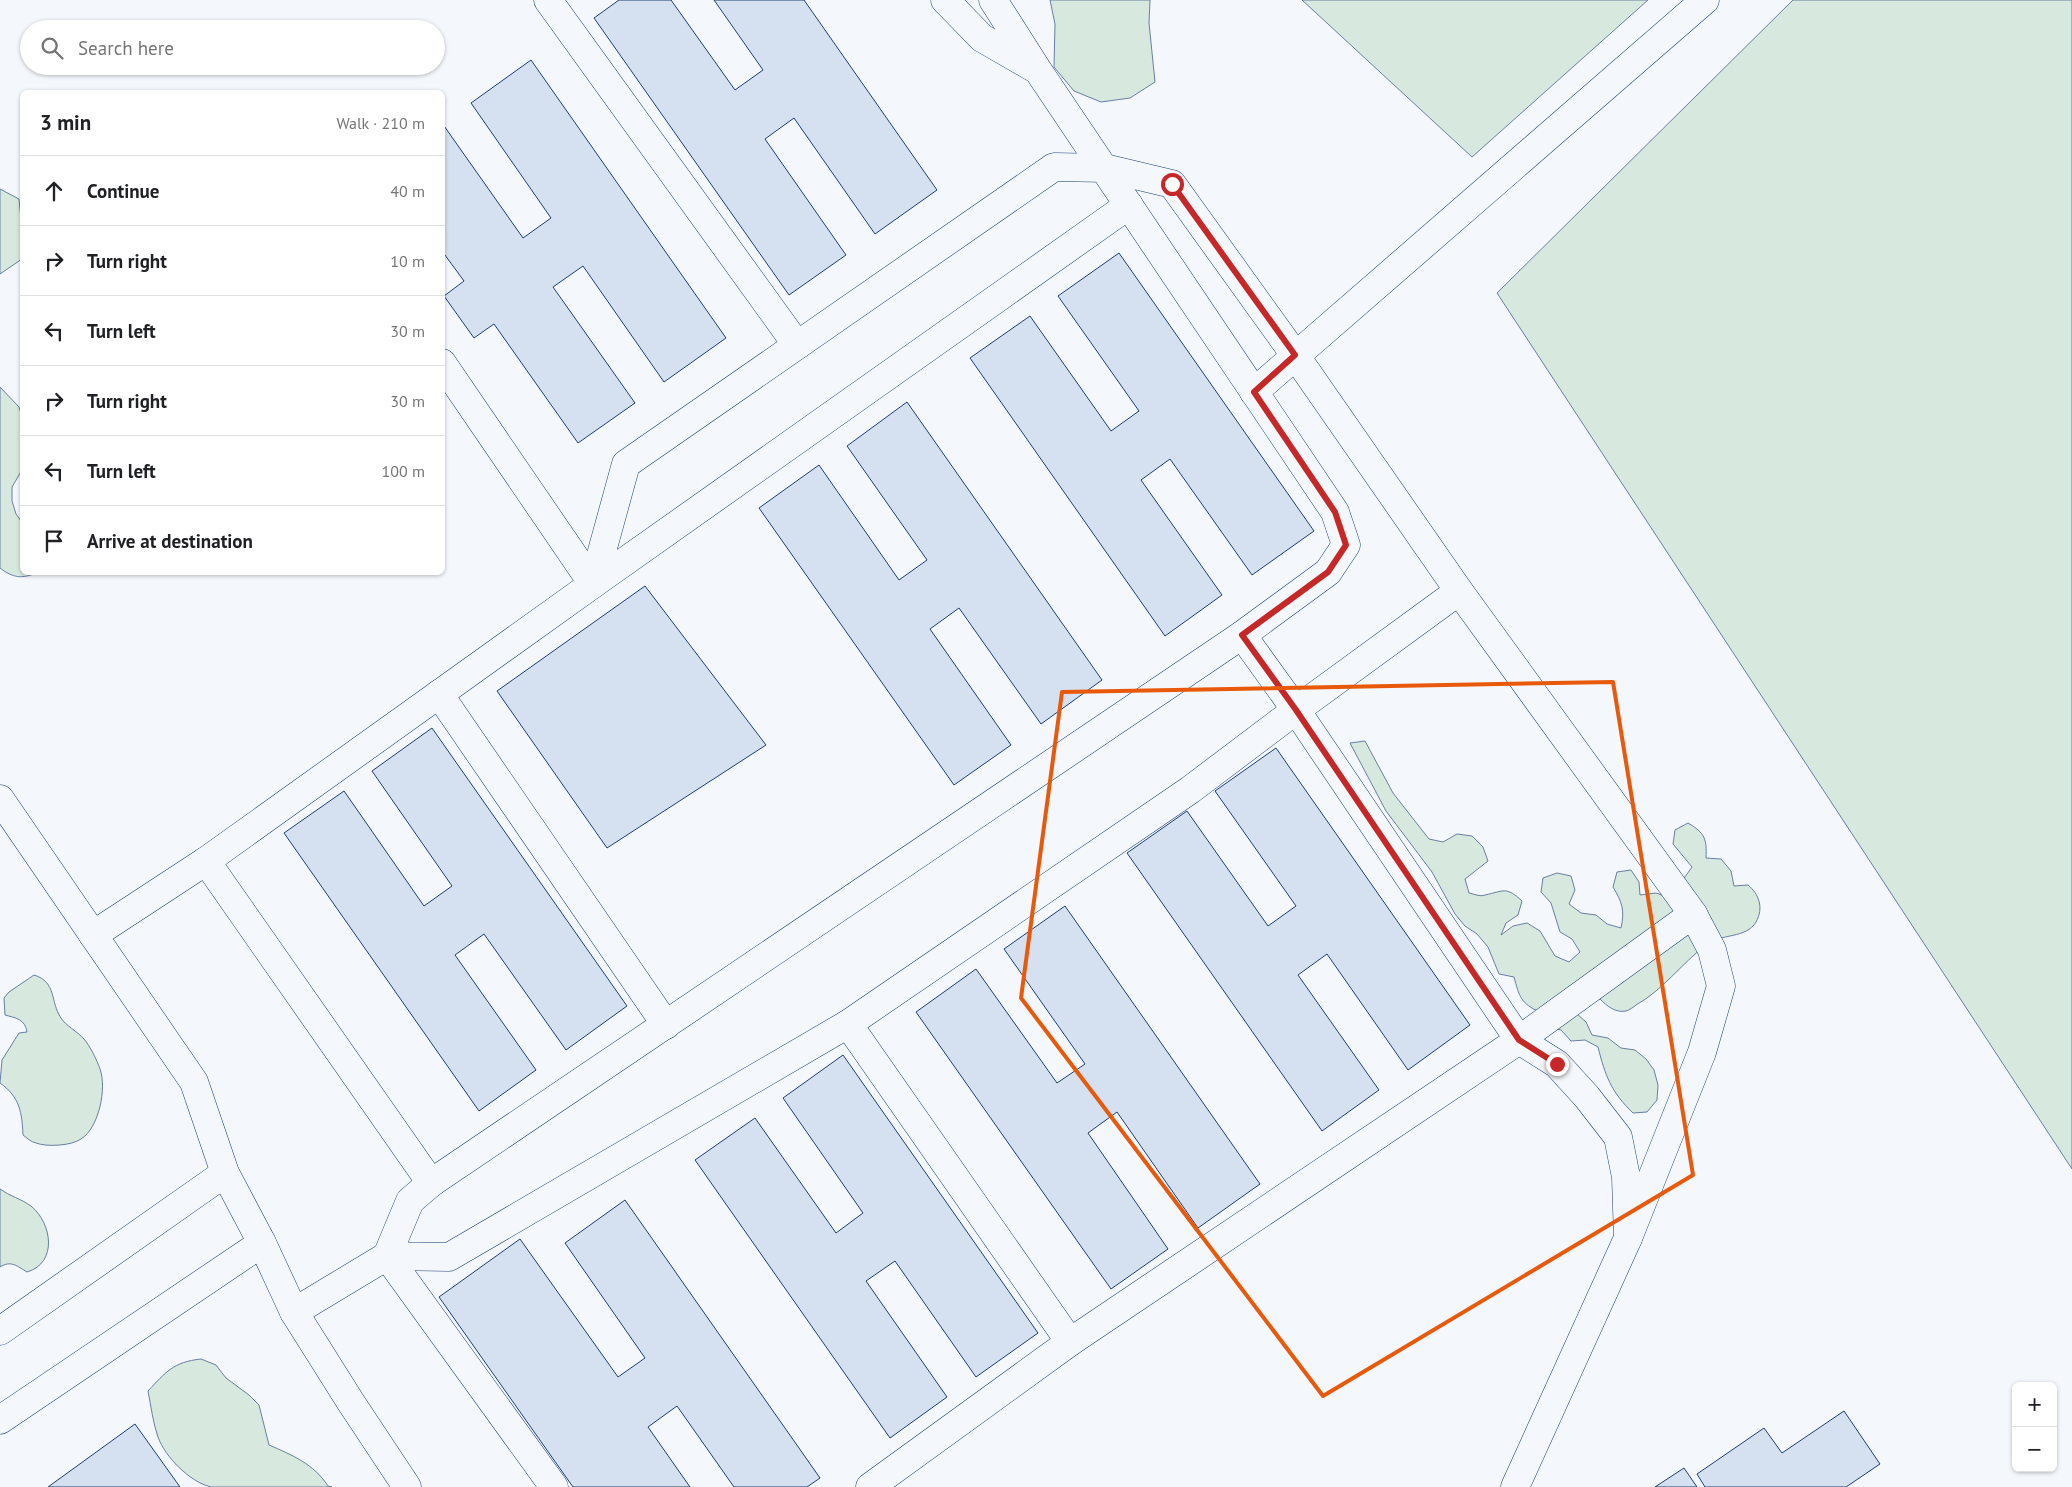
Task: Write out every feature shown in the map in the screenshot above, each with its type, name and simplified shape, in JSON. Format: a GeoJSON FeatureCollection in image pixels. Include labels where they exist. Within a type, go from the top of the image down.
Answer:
{"type":"FeatureCollection","features":[{"type":"Feature","properties":{"kind":"lane"},"geometry":{"type":"LineString","coordinates":[[548,0],[797,345]]}},
{"type":"Feature","properties":{"kind":"lane"},"geometry":{"type":"LineString","coordinates":[[945,0],[982,38],[1037,69]]}},
{"type":"Feature","properties":{"kind":"lane"},"geometry":{"type":"LineString","coordinates":[[387,1256],[410,1201],[431,1183],[1242,635],[1328,572],[1346,545],[1335,512],[1037,69],[993,0]]}},
{"type":"Feature","properties":{"kind":"lane"},"geometry":{"type":"LineString","coordinates":[[1254,392],[1705,0]]}},
{"type":"Feature","properties":{"kind":"lane"},"geometry":{"type":"LineString","coordinates":[[593,584],[626,464],[1054,167],[1105,168],[1172,184],[1295,355],[1459,591],[1693,914],[1712,950],[1721,986],[1702,1052],[1628,1238],[1516,1487]]}},
{"type":"Feature","properties":{"kind":"lane"},"geometry":{"type":"LineString","coordinates":[[93,935],[206,861],[593,584],[1129,205]]}},
{"type":"Feature","properties":{"kind":"lane"},"geometry":{"type":"LineString","coordinates":[[445,367],[593,584]]}},
{"type":"Feature","properties":{"kind":"lane"},"geometry":{"type":"LineString","coordinates":[[294,1312],[387,1256],[449,1257],[848,1024],[1190,790],[1459,591]]}},
{"type":"Feature","properties":{"kind":"lane"},"geometry":{"type":"LineString","coordinates":[[1242,635],[1296,710],[1519,1040],[1557,1064],[1587,1097],[1618,1137],[1626,1177],[1628,1238]]}},
{"type":"Feature","properties":{"kind":"lane"},"geometry":{"type":"LineString","coordinates":[[439,694],[666,1025]]}},
{"type":"Feature","properties":{"kind":"lane"},"geometry":{"type":"LineString","coordinates":[[0,799],[194,1082],[225,1173],[262,1243],[294,1312],[407,1487]]}},
{"type":"Feature","properties":{"kind":"lane"},"geometry":{"type":"LineString","coordinates":[[206,861],[431,1183]]}},
{"type":"Feature","properties":{"kind":"lane"},"geometry":{"type":"LineString","coordinates":[[870,1487],[1070,1342],[1519,1040],[1693,914]]}},
{"type":"Feature","properties":{"kind":"lane"},"geometry":{"type":"LineString","coordinates":[[848,1024],[1070,1342]]}},
{"type":"Feature","properties":{"kind":"lane"},"geometry":{"type":"LineString","coordinates":[[0,1331],[225,1173]]}},
{"type":"Feature","properties":{"kind":"lane"},"geometry":{"type":"LineString","coordinates":[[0,1420],[262,1243]]}},
{"type":"Feature","properties":{"kind":"lane"},"geometry":{"type":"LineString","coordinates":[[387,1256],[554,1487]]}},
{"type":"Feature","properties":{"kind":"highlighted area"},"geometry":{"type":"Polygon","coordinates":[[[1613,682],[1693,1175],[1323,1396],[1021,998],[1062,692],[1613,682]]]}},
{"type":"Feature","properties":{"kind":"shaded area"},"geometry":{"type":"Polygon","coordinates":[[[1050,0],[1150,0],[1149,23],[1155,82],[1130,98],[1101,102],[1074,91],[1054,67],[1055,24],[1050,0]]]}},
{"type":"Feature","properties":{"kind":"shaded area"},"geometry":{"type":"Polygon","coordinates":[[[1302,0],[1648,0],[1472,157],[1302,0]]]}},
{"type":"Feature","properties":{"kind":"shaded area"},"geometry":{"type":"Polygon","coordinates":[[[1793,0],[2072,0],[2072,1169],[1497,293],[1793,0]]]}},
{"type":"Feature","properties":{"kind":"shaded area"},"geometry":{"type":"Polygon","coordinates":[[[0,189],[19,199],[20,260],[0,274],[0,189]]]}},
{"type":"Feature","properties":{"kind":"shaded area"},"geometry":{"type":"Polygon","coordinates":[[[0,387],[20,410],[20,473],[12,487],[12,501],[16,514],[20,519],[20,575],[29,575],[13,576],[0,568],[0,387]]]}},
{"type":"Feature","properties":{"kind":"shaded area"},"geometry":{"type":"Polygon","coordinates":[[[1365,741],[1393,793],[1429,839],[1443,842],[1457,834],[1472,836],[1483,847],[1488,861],[1465,879],[1469,893],[1481,896],[1508,891],[1522,901],[1518,915],[1506,923],[1501,935],[1513,926],[1527,923],[1540,931],[1555,956],[1569,962],[1580,952],[1572,939],[1560,932],[1551,903],[1541,892],[1543,878],[1557,873],[1571,876],[1575,890],[1569,904],[1581,913],[1596,915],[1607,924],[1621,928],[1622,906],[1613,887],[1617,872],[1631,870],[1639,882],[1640,895],[1656,893],[1670,898],[1692,867],[1673,844],[1675,830],[1688,823],[1704,837],[1706,858],[1721,859],[1731,871],[1734,886],[1748,885],[1752,889],[1759,902],[1760,912],[1752,927],[1740,934],[1712,941],[1706,945],[1655,992],[1626,1011],[1618,1011],[1600,999],[1585,1001],[1576,1013],[1586,1022],[1592,1035],[1608,1038],[1621,1048],[1635,1050],[1646,1059],[1654,1070],[1658,1085],[1657,1100],[1647,1112],[1633,1113],[1619,1098],[1606,1075],[1598,1047],[1585,1040],[1571,1041],[1561,1030],[1545,1026],[1540,1012],[1529,1006],[1522,999],[1514,977],[1499,974],[1488,947],[1455,914],[1432,872],[1386,811],[1350,743],[1365,741]]]}},
{"type":"Feature","properties":{"kind":"shaded area"},"geometry":{"type":"Polygon","coordinates":[[[34,975],[41,978],[50,987],[61,1018],[89,1045],[102,1077],[102,1097],[93,1126],[81,1139],[65,1144],[40,1144],[32,1142],[23,1135],[19,1106],[12,1094],[0,1083],[2,1060],[19,1033],[27,1032],[22,1022],[5,1015],[4,998],[9,992],[34,975]]]}},
{"type":"Feature","properties":{"kind":"shaded area"},"geometry":{"type":"Polygon","coordinates":[[[0,1189],[31,1206],[44,1222],[49,1242],[47,1252],[44,1260],[37,1267],[27,1272],[11,1264],[0,1267],[0,1189]]]}},
{"type":"Feature","properties":{"kind":"shaded area"},"geometry":{"type":"Polygon","coordinates":[[[201,1359],[216,1365],[226,1378],[259,1405],[269,1445],[302,1461],[316,1472],[328,1486],[332,1487],[211,1487],[195,1480],[179,1468],[161,1445],[153,1420],[148,1391],[160,1378],[177,1365],[201,1359]]]}},
{"type":"Feature","properties":{"kind":"building"},"geometry":{"type":"Polygon","coordinates":[[[619,0],[671,0],[735,90],[763,70],[714,0],[804,0],[937,190],[875,234],[794,118],[765,139],[846,255],[789,295],[594,18],[619,0]]]}},
{"type":"Feature","properties":{"kind":"building"},"geometry":{"type":"Polygon","coordinates":[[[531,60],[726,338],[664,382],[583,266],[553,287],[635,403],[578,443],[494,324],[474,338],[445,297],[445,295],[464,281],[445,255],[445,127],[523,238],[551,218],[471,103],[531,60]]]}},
{"type":"Feature","properties":{"kind":"building"},"geometry":{"type":"Polygon","coordinates":[[[1119,253],[1314,531],[1252,575],[1170,459],[1141,480],[1222,595],[1165,636],[970,358],[1030,316],[1111,431],[1139,411],[1058,296],[1119,253]]]}},
{"type":"Feature","properties":{"kind":"building"},"geometry":{"type":"Polygon","coordinates":[[[907,402],[1102,680],[1041,724],[959,608],[930,629],[1011,745],[954,785],[759,508],[819,465],[899,580],[927,560],[847,446],[907,402]]]}},
{"type":"Feature","properties":{"kind":"building"},"geometry":{"type":"Polygon","coordinates":[[[645,586],[766,745],[607,848],[497,691],[645,586]]]}},
{"type":"Feature","properties":{"kind":"building"},"geometry":{"type":"Polygon","coordinates":[[[432,728],[627,1006],[566,1050],[484,934],[455,955],[536,1070],[479,1111],[284,833],[344,791],[424,906],[452,886],[372,771],[432,728]]]}},
{"type":"Feature","properties":{"kind":"building"},"geometry":{"type":"Polygon","coordinates":[[[1276,748],[1470,1025],[1408,1070],[1327,954],[1298,975],[1379,1090],[1322,1131],[1127,853],[1187,811],[1268,926],[1296,906],[1215,791],[1276,748]]]}},
{"type":"Feature","properties":{"kind":"building"},"geometry":{"type":"Polygon","coordinates":[[[1065,906],[1260,1184],[1198,1228],[1117,1112],[1088,1133],[1168,1249],[1111,1289],[916,1012],[976,969],[1057,1083],[1085,1064],[1004,949],[1065,906]]]}},
{"type":"Feature","properties":{"kind":"building"},"geometry":{"type":"Polygon","coordinates":[[[843,1055],[1038,1333],[976,1377],[895,1261],[866,1281],[947,1397],[890,1438],[695,1160],[755,1118],[836,1233],[863,1213],[783,1098],[843,1055]]]}},
{"type":"Feature","properties":{"kind":"building"},"geometry":{"type":"Polygon","coordinates":[[[625,1200],[820,1478],[807,1487],[734,1487],[677,1406],[648,1427],[690,1487],[573,1487],[439,1297],[520,1239],[618,1377],[645,1358],[565,1243],[625,1200]]]}},
{"type":"Feature","properties":{"kind":"building"},"geometry":{"type":"Polygon","coordinates":[[[1844,1411],[1880,1464],[1846,1487],[1705,1487],[1697,1474],[1764,1428],[1782,1453],[1844,1411]]]}},
{"type":"Feature","properties":{"kind":"building"},"geometry":{"type":"Polygon","coordinates":[[[135,1424],[180,1487],[48,1487],[135,1424]]]}},
{"type":"Feature","properties":{"kind":"building"},"geometry":{"type":"Polygon","coordinates":[[[1684,1468],[1697,1487],[1655,1487],[1684,1468]]]}},
{"type":"Feature","properties":{"kind":"route"},"geometry":{"type":"LineString","coordinates":[[1172,184],[1295,355],[1254,392],[1335,512],[1346,545],[1328,572],[1242,635],[1296,710],[1519,1040],[1557,1064]]}}]}
